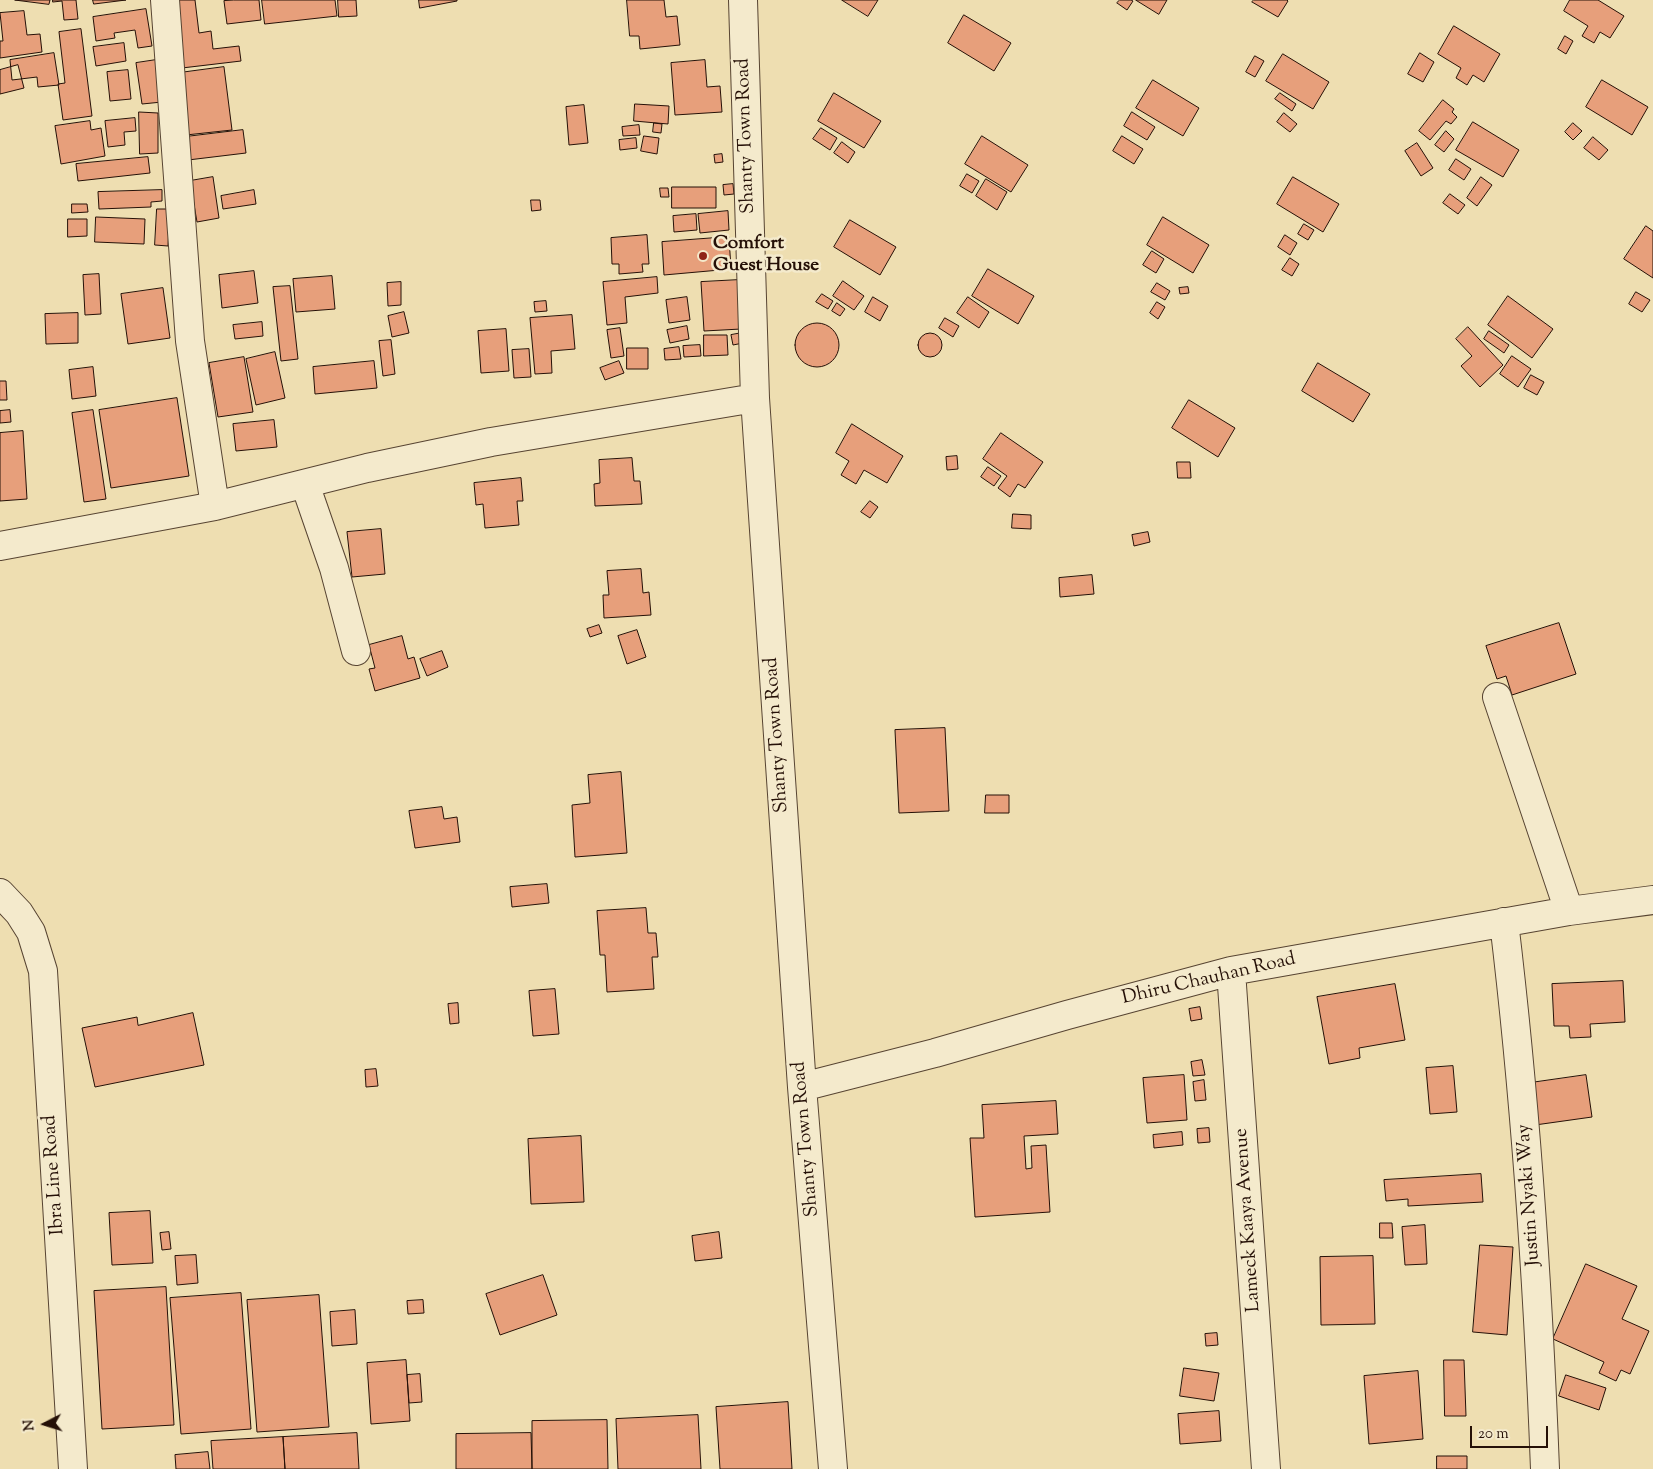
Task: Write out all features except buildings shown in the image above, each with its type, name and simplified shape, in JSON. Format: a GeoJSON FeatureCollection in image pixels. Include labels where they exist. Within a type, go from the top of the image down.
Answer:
{"type":"FeatureCollection","features":[{"type":"Feature","properties":{"kind":"street"},"geometry":{"type":"LineString","coordinates":[[165,0],[190,341],[215,506]]}},
{"type":"Feature","properties":{"kind":"street","name":"Shanty Town Road"},"geometry":{"type":"LineString","coordinates":[[742,0],[755,398],[802,1087],[834,1469]]}},
{"type":"Feature","properties":{"kind":"street"},"geometry":{"type":"LineString","coordinates":[[0,546],[215,506],[367,468],[491,442],[755,398]]}},
{"type":"Feature","properties":{"kind":"street"},"geometry":{"type":"LineString","coordinates":[[305,484],[334,568],[356,652]]}},
{"type":"Feature","properties":{"kind":"street"},"geometry":{"type":"LineString","coordinates":[[1497,697],[1569,911]]}},
{"type":"Feature","properties":{"kind":"street","name":"Ibra Line Road"},"geometry":{"type":"LineString","coordinates":[[0,893],[20,913],[31,932],[43,971],[74,1469]]}},
{"type":"Feature","properties":{"kind":"street","name":"Dhiru Chauhan Road"},"geometry":{"type":"LineString","coordinates":[[802,1087],[935,1053],[1231,971],[1569,911],[1653,900]]}},
{"type":"Feature","properties":{"kind":"street","name":"Justin Nyaki Way"},"geometry":{"type":"LineString","coordinates":[[1504,922],[1518,1037],[1532,1216],[1545,1469]]}},
{"type":"Feature","properties":{"kind":"street","name":"Lameck Kaaya Avenue"},"geometry":{"type":"LineString","coordinates":[[1231,971],[1266,1469]]}},
{"type":"Feature","properties":{"kind":"place","name":"Comfort Guest House"},"geometry":{"type":"Point","coordinates":[703,256]}}]}
